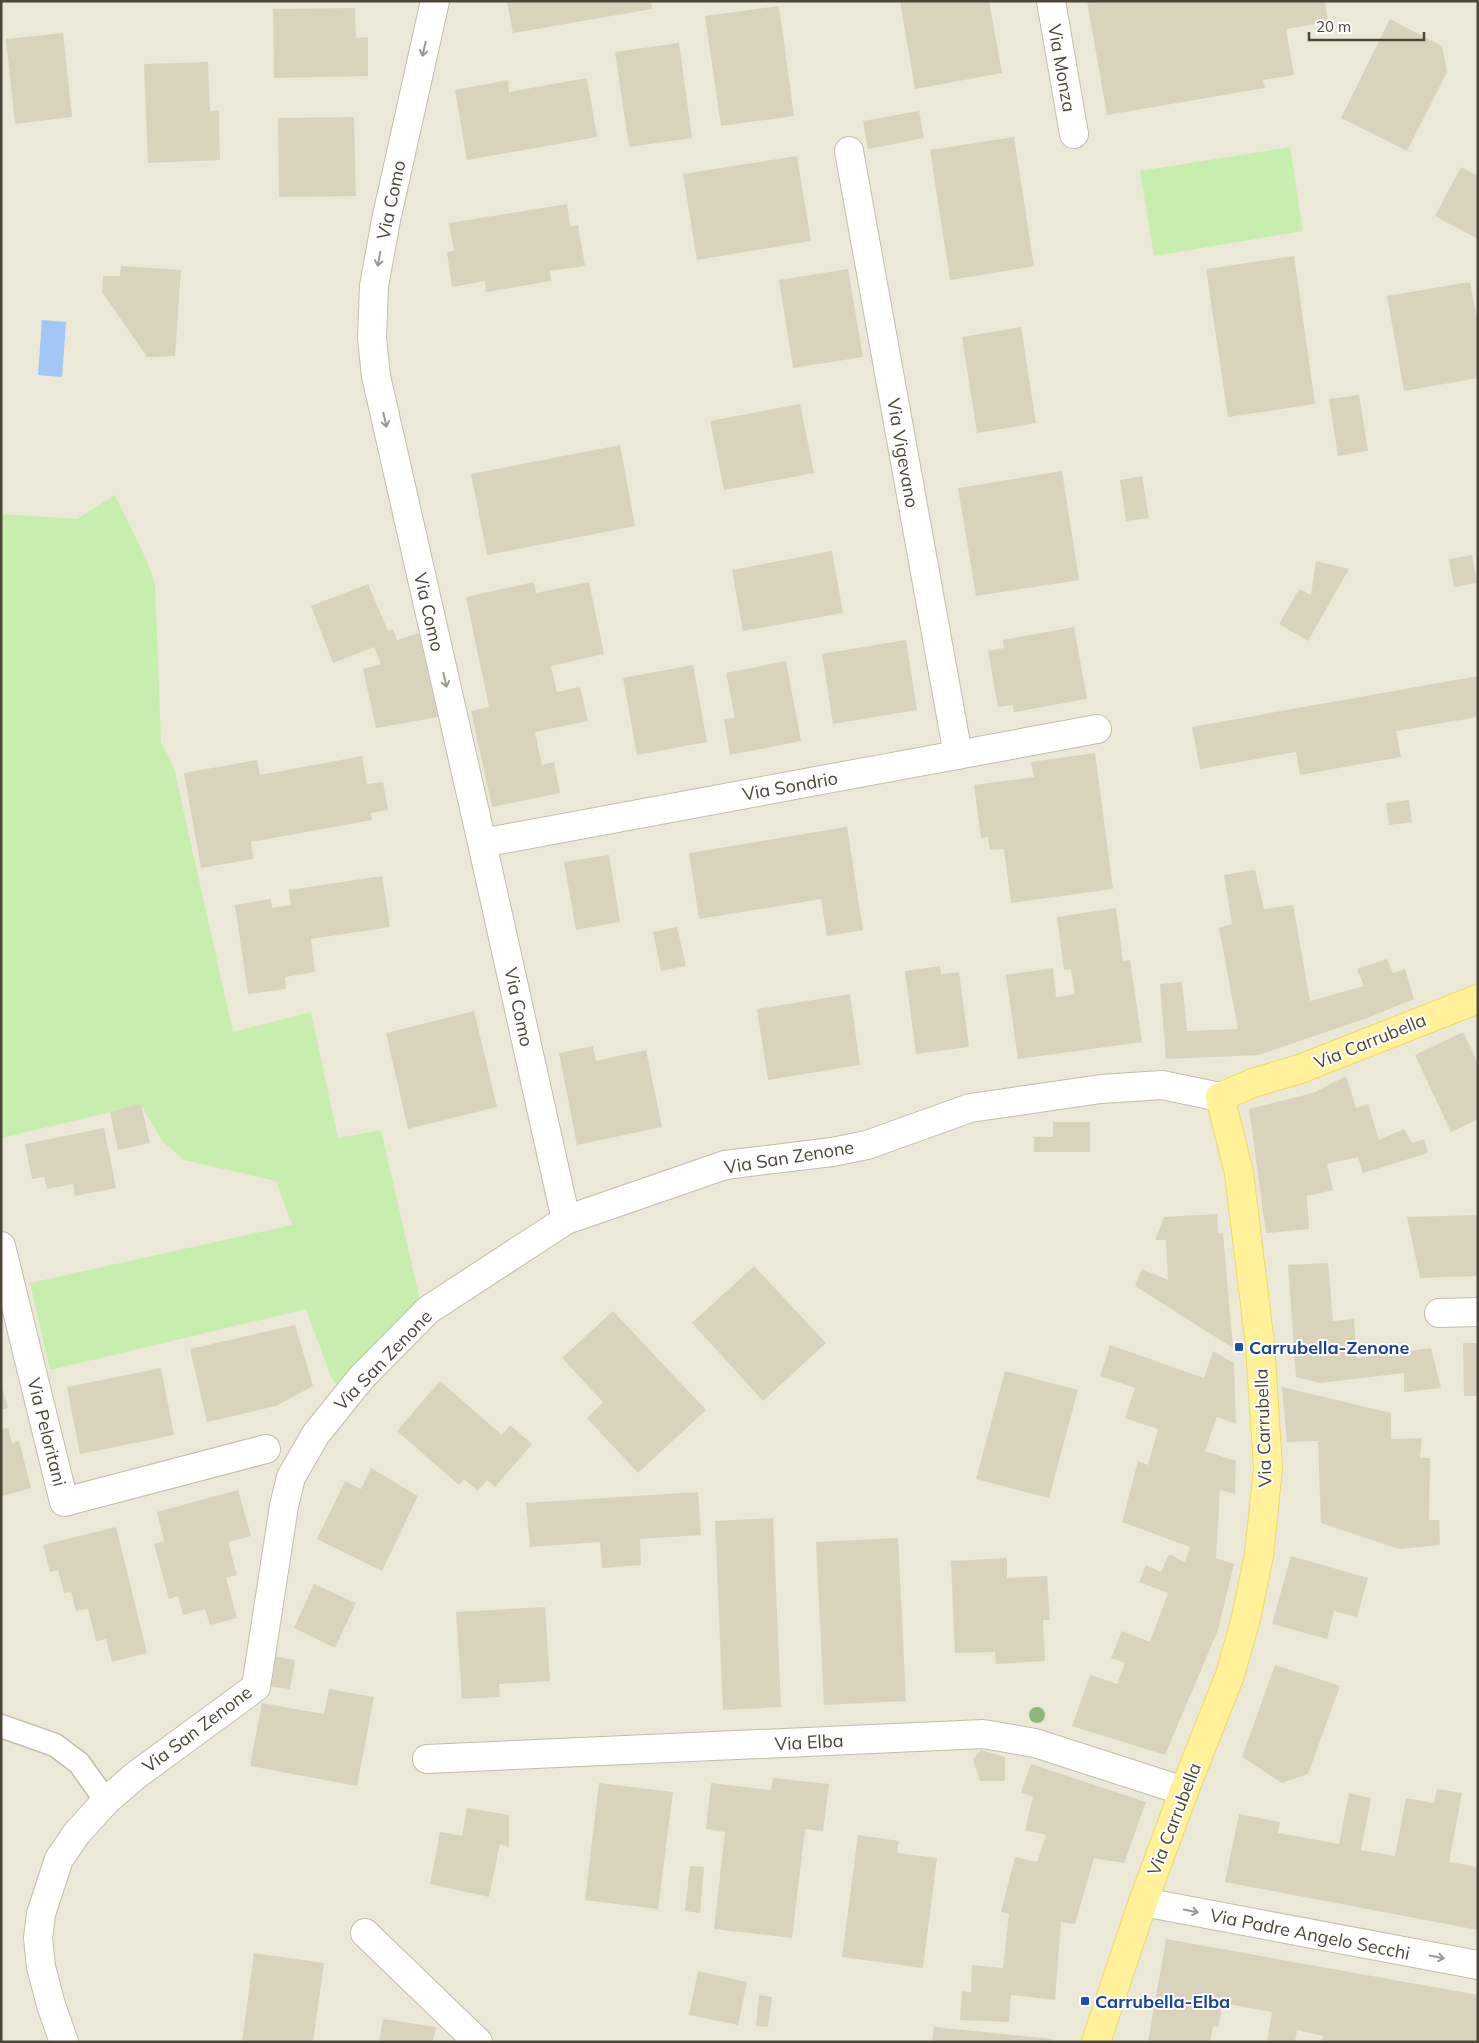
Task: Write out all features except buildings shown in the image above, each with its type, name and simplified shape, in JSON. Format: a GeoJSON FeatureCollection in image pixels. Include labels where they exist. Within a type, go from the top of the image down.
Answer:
{"type":"FeatureCollection","features":[{"type":"Feature","properties":{"kind":"main road","name":"Via Carrubella"},"geometry":{"type":"LineString","coordinates":[[1096,2042],[1143,1902],[1230,1675],[1246,1618],[1259,1555],[1268,1468],[1260,1345],[1239,1174],[1220,1097],[1253,1083],[1300,1069],[1478,999]]}},
{"type":"Feature","properties":{"kind":"street","name":"Via Como"},"geometry":{"type":"LineString","coordinates":[[435,1],[386,220],[374,286],[372,338],[376,376],[566,1220]]}},
{"type":"Feature","properties":{"kind":"street","name":"Via Monza"},"geometry":{"type":"LineString","coordinates":[[1051,1],[1074,134]]}},
{"type":"Feature","properties":{"kind":"street","name":"Via Vigevano"},"geometry":{"type":"LineString","coordinates":[[849,151],[958,755]]}},
{"type":"Feature","properties":{"kind":"street","name":"Via Sondrio"},"geometry":{"type":"LineString","coordinates":[[482,843],[1097,729]]}},
{"type":"Feature","properties":{"kind":"street","name":"Via San Zenone"},"geometry":{"type":"LineString","coordinates":[[64,2042],[51,2005],[41,1967],[38,1938],[41,1914],[59,1860],[77,1833],[106,1801],[135,1776],[256,1687],[284,1506],[291,1477],[321,1427],[360,1378],[428,1310],[566,1220],[725,1165],[832,1152],[868,1145],[970,1108],[1101,1089],[1162,1085],[1220,1097]]}},
{"type":"Feature","properties":{"kind":"street","name":"Via Peloritani"},"geometry":{"type":"LineString","coordinates":[[1,1246],[64,1502],[266,1449]]}},
{"type":"Feature","properties":{"kind":"street"},"geometry":{"type":"LineString","coordinates":[[1439,1313],[1478,1312]]}},
{"type":"Feature","properties":{"kind":"street","name":"Via Elba"},"geometry":{"type":"LineString","coordinates":[[427,1759],[983,1734],[1035,1743],[1184,1791]]}},
{"type":"Feature","properties":{"kind":"street","name":"Via Padre Angelo Secchi"},"geometry":{"type":"LineString","coordinates":[[1143,1902],[1478,1965]]}},
{"type":"Feature","properties":{"kind":"street"},"geometry":{"type":"LineString","coordinates":[[365,1933],[478,2042]]}},
{"type":"Feature","properties":{"kind":"lane"},"geometry":{"type":"LineString","coordinates":[[1,1726],[55,1744],[79,1763],[106,1801]]}},
{"type":"Feature","properties":{"kind":"shaded area"},"geometry":{"type":"Polygon","coordinates":[[[1,1],[1478,1],[1478,2042],[1,2042],[1,1]]]}},
{"type":"Feature","properties":{"kind":"green space"},"geometry":{"type":"Polygon","coordinates":[[[1290,147],[1303,231],[1154,256],[1140,171],[1290,147]]]}},
{"type":"Feature","properties":{"kind":"green space"},"geometry":{"type":"Polygon","coordinates":[[[115,495],[147,561],[155,583],[161,742],[174,768],[233,1032],[311,1012],[338,1138],[381,1130],[420,1300],[338,1386],[331,1377],[306,1309],[50,1370],[30,1283],[292,1225],[276,1181],[184,1160],[162,1141],[141,1105],[1,1138],[1,514],[77,519],[115,495]]]}},
{"type":"Feature","properties":{"kind":"water"},"geometry":{"type":"Polygon","coordinates":[[[42,320],[66,322],[62,377],[38,375],[42,320]]]}},
{"type":"Feature","properties":{"kind":"place","name":"Carrubella-Zenone"},"geometry":{"type":"Point","coordinates":[1239,1347]}},
{"type":"Feature","properties":{"kind":"place","name":"Carrubella-Elba"},"geometry":{"type":"Point","coordinates":[1085,2001]}}]}
